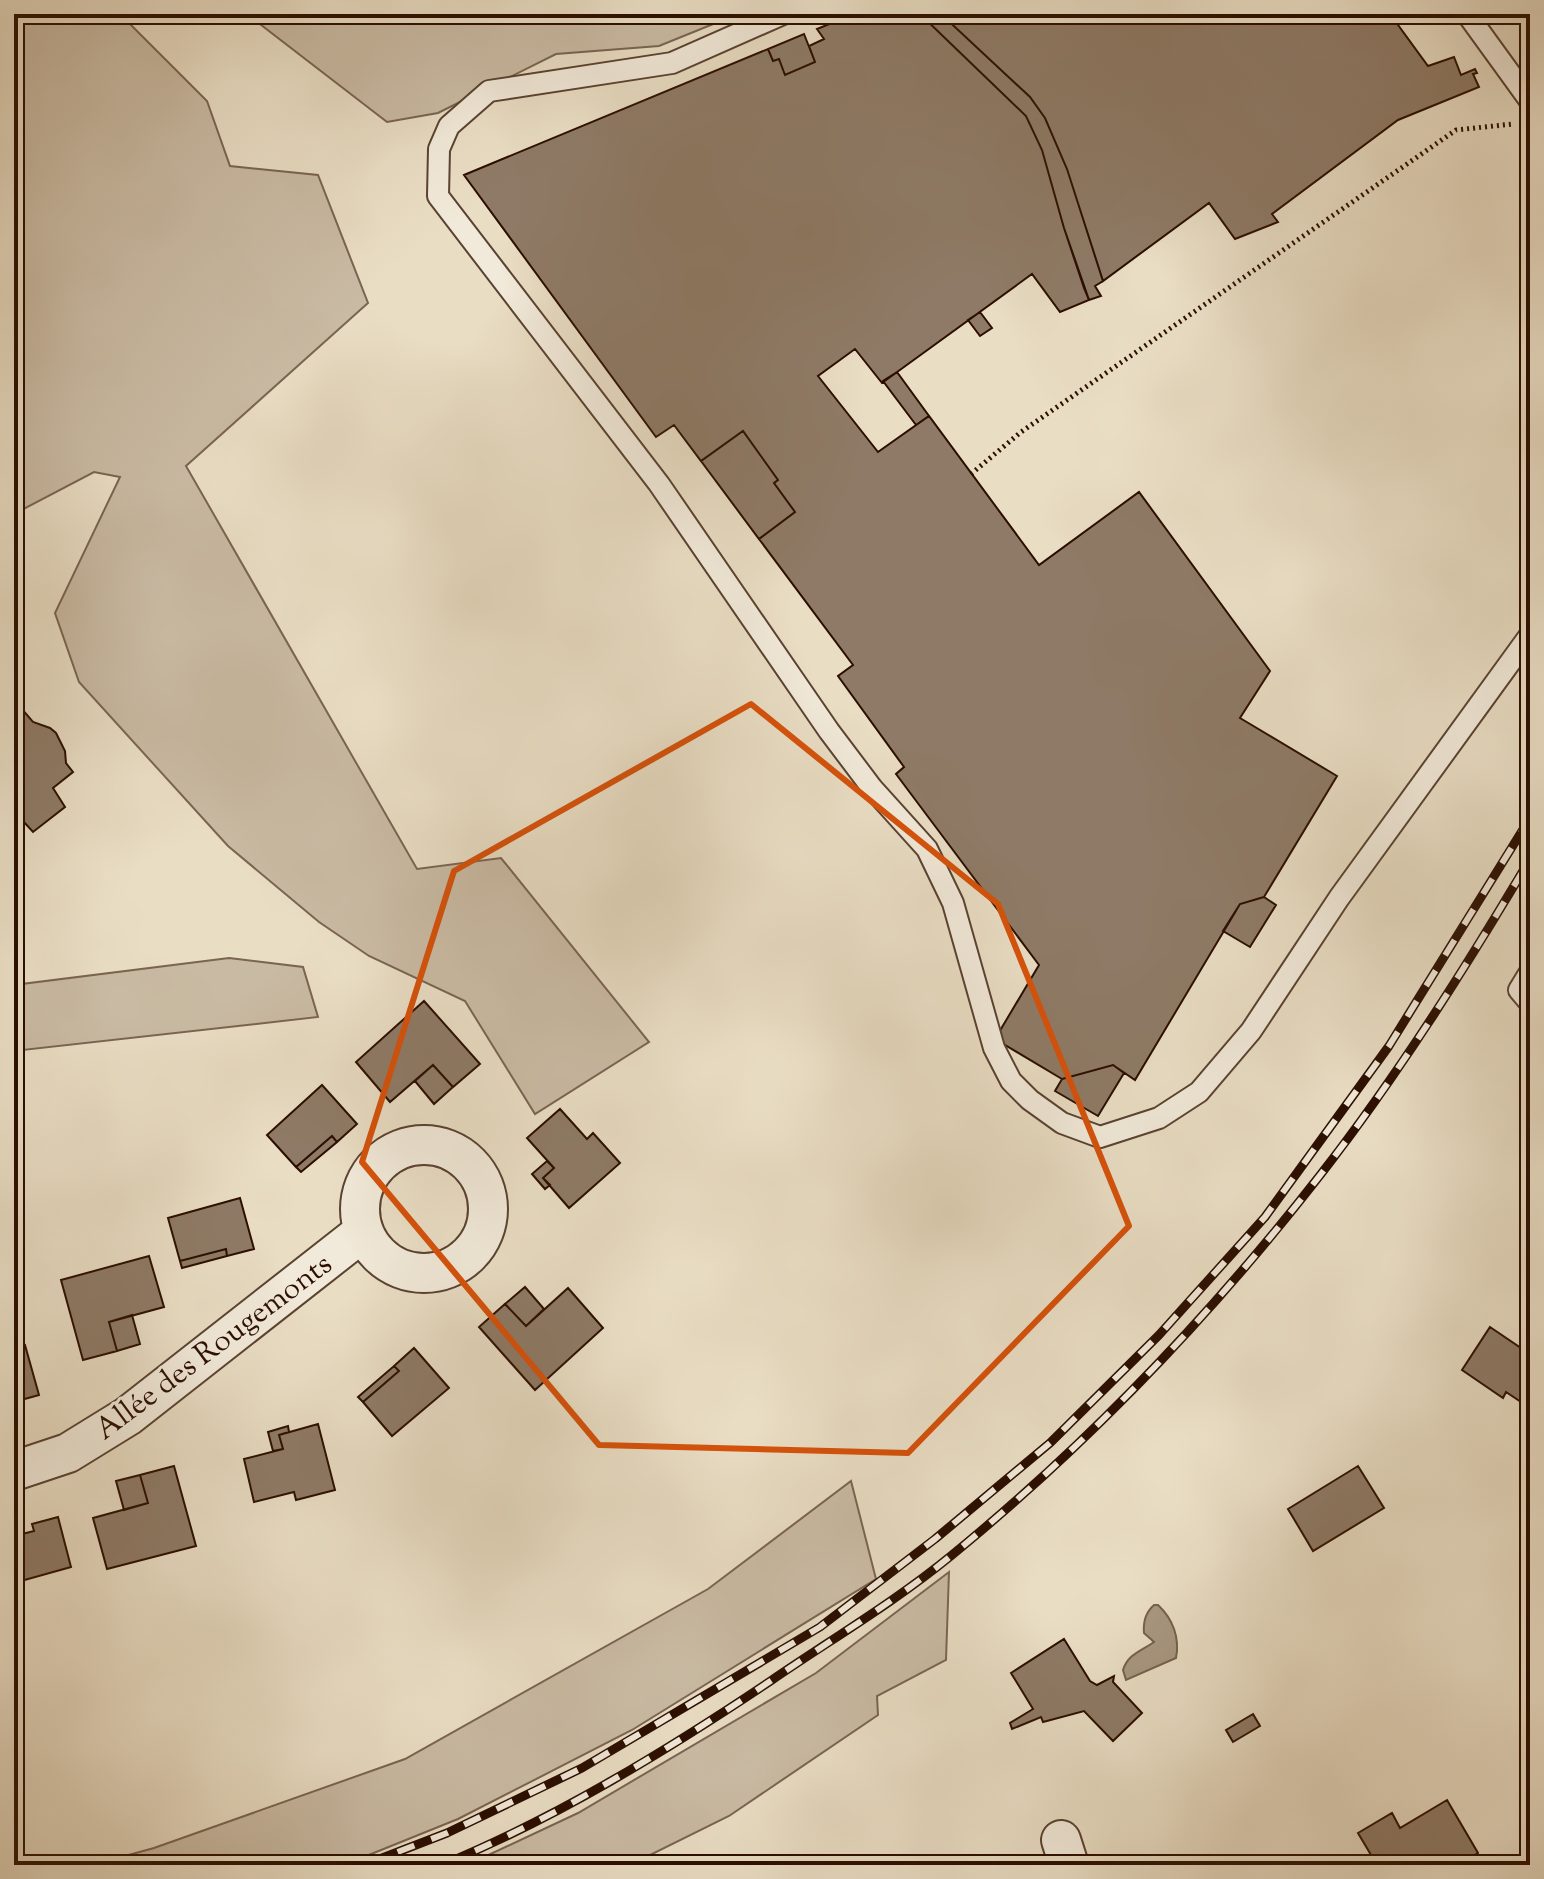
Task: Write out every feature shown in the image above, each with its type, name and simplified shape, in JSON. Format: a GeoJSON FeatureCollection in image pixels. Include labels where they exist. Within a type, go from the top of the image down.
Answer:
{"type":"FeatureCollection","features":[{"type":"Feature","properties":{"kind":"street","name":"Allée des Rougemonts"},"geometry":{"type":"LineString","coordinates":[[14,1471],[68,1453],[128,1416],[364,1231]]}},
{"type":"Feature","properties":{"kind":"lane"},"geometry":{"type":"LineString","coordinates":[[783,14],[672,63],[489,91],[449,126],[439,149],[438,196],[659,484],[838,743],[872,788],[927,849],[953,903],[994,1048],[1011,1081],[1030,1100],[1062,1123],[1100,1137],[1159,1118],[1199,1092],[1251,1031],[1339,898],[1530,635]]}},
{"type":"Feature","properties":{"kind":"lane"},"geometry":{"type":"LineString","coordinates":[[1467,14],[1530,101]]}},
{"type":"Feature","properties":{"kind":"lane"},"geometry":{"type":"LineString","coordinates":[[1530,972],[1519,990],[1530,1003]]}},
{"type":"Feature","properties":{"kind":"path"},"geometry":{"type":"LineString","coordinates":[[971,474],[1021,432],[1456,130],[1515,124]]}},
{"type":"Feature","properties":{"kind":"highlighted area"},"geometry":{"type":"Polygon","coordinates":[[[751,704],[998,904],[1129,1226],[908,1453],[599,1445],[362,1162],[454,871],[751,704]]]}},
{"type":"Feature","properties":{"kind":"shaded area"},"geometry":{"type":"Polygon","coordinates":[[[56,14],[120,14],[207,101],[230,166],[318,175],[368,303],[186,466],[417,869],[501,858],[649,1042],[535,1114],[465,1001],[369,956],[319,922],[228,846],[79,682],[55,613],[120,477],[94,472],[14,514],[14,24],[56,14]]]}},
{"type":"Feature","properties":{"kind":"shaded area"},"geometry":{"type":"Polygon","coordinates":[[[247,14],[738,14],[659,46],[556,54],[438,113],[387,122],[247,14]]]}},
{"type":"Feature","properties":{"kind":"shaded area"},"geometry":{"type":"Polygon","coordinates":[[[229,958],[303,967],[318,1017],[14,1051],[14,985],[229,958]]]}},
{"type":"Feature","properties":{"kind":"shaded area"},"geometry":{"type":"Polygon","coordinates":[[[851,1481],[876,1579],[632,1730],[458,1819],[344,1865],[92,1865],[154,1848],[405,1759],[708,1589],[851,1481]]]}},
{"type":"Feature","properties":{"kind":"shaded area"},"geometry":{"type":"Polygon","coordinates":[[[949,1572],[946,1660],[877,1696],[878,1715],[729,1816],[630,1865],[467,1865],[578,1813],[816,1673],[949,1572]]]}},
{"type":"Feature","properties":{"kind":"shaded area"},"geometry":{"type":"Polygon","coordinates":[[[1154,1605],[1163,1610],[1174,1629],[1176,1658],[1126,1680],[1123,1670],[1128,1660],[1154,1642],[1144,1633],[1144,1629],[1147,1614],[1154,1605]]]}},
{"type":"Feature","properties":{"kind":"building"},"geometry":{"type":"Polygon","coordinates":[[[854,14],[920,14],[1026,116],[1042,150],[1089,300],[1060,312],[1032,274],[882,383],[855,349],[818,376],[878,452],[929,416],[1039,565],[1139,492],[1270,671],[1240,718],[1337,776],[1264,897],[1240,904],[1135,1080],[1113,1065],[1062,1079],[995,1039],[1039,965],[896,774],[904,767],[838,676],[853,665],[759,539],[795,512],[774,483],[778,480],[743,431],[701,461],[674,425],[656,437],[464,175],[768,49],[773,61],[779,59],[785,75],[815,62],[809,46],[824,39],[817,29],[854,14]]]}},
{"type":"Feature","properties":{"kind":"building"},"geometry":{"type":"Polygon","coordinates":[[[920,14],[941,14],[1030,97],[1045,118],[1067,169],[1103,281],[1095,286],[1101,296],[1089,300],[1084,288],[1042,150],[1026,116],[920,14]]]}},
{"type":"Feature","properties":{"kind":"building"},"geometry":{"type":"Polygon","coordinates":[[[941,14],[1390,14],[1428,66],[1454,57],[1461,75],[1475,69],[1477,73],[1473,74],[1479,87],[1398,120],[1272,214],[1278,222],[1235,239],[1209,203],[1103,281],[1067,169],[1045,118],[1030,97],[941,14]]]}},
{"type":"Feature","properties":{"kind":"building"},"geometry":{"type":"Polygon","coordinates":[[[804,34],[815,62],[785,75],[779,59],[773,61],[768,49],[804,34]]]}},
{"type":"Feature","properties":{"kind":"building"},"geometry":{"type":"Polygon","coordinates":[[[980,312],[992,328],[980,336],[968,320],[980,312]]]}},
{"type":"Feature","properties":{"kind":"building"},"geometry":{"type":"Polygon","coordinates":[[[897,372],[929,416],[916,425],[883,381],[897,372]]]}},
{"type":"Feature","properties":{"kind":"building"},"geometry":{"type":"Polygon","coordinates":[[[743,431],[778,480],[774,483],[795,512],[759,539],[701,461],[743,431]]]}},
{"type":"Feature","properties":{"kind":"building"},"geometry":{"type":"Polygon","coordinates":[[[21,708],[33,722],[56,733],[65,751],[66,763],[73,772],[53,788],[65,807],[33,832],[23,821],[14,829],[14,714],[21,708]]]}},
{"type":"Feature","properties":{"kind":"building"},"geometry":{"type":"Polygon","coordinates":[[[1264,897],[1276,905],[1250,947],[1223,931],[1240,904],[1264,897]]]}},
{"type":"Feature","properties":{"kind":"building"},"geometry":{"type":"Polygon","coordinates":[[[424,1001],[480,1064],[453,1087],[433,1065],[390,1102],[356,1062],[424,1001]]]}},
{"type":"Feature","properties":{"kind":"building"},"geometry":{"type":"Polygon","coordinates":[[[433,1065],[453,1087],[434,1104],[415,1081],[433,1065]]]}},
{"type":"Feature","properties":{"kind":"building"},"geometry":{"type":"Polygon","coordinates":[[[1113,1065],[1124,1073],[1098,1116],[1055,1091],[1062,1079],[1113,1065]]]}},
{"type":"Feature","properties":{"kind":"building"},"geometry":{"type":"Polygon","coordinates":[[[322,1085],[357,1124],[337,1142],[332,1136],[296,1167],[267,1135],[322,1085]]]}},
{"type":"Feature","properties":{"kind":"building"},"geometry":{"type":"Polygon","coordinates":[[[560,1109],[587,1139],[593,1133],[620,1163],[569,1208],[543,1178],[554,1168],[527,1138],[560,1109]]]}},
{"type":"Feature","properties":{"kind":"building"},"geometry":{"type":"Polygon","coordinates":[[[332,1136],[337,1142],[301,1172],[296,1167],[332,1136]]]}},
{"type":"Feature","properties":{"kind":"building"},"geometry":{"type":"Polygon","coordinates":[[[547,1161],[554,1168],[543,1178],[550,1185],[545,1189],[532,1174],[547,1161]]]}},
{"type":"Feature","properties":{"kind":"building"},"geometry":{"type":"Polygon","coordinates":[[[240,1198],[254,1249],[227,1256],[226,1249],[180,1261],[168,1218],[240,1198]]]}},
{"type":"Feature","properties":{"kind":"building"},"geometry":{"type":"Polygon","coordinates":[[[226,1249],[227,1256],[182,1268],[180,1261],[226,1249]]]}},
{"type":"Feature","properties":{"kind":"building"},"geometry":{"type":"Polygon","coordinates":[[[149,1256],[164,1307],[109,1322],[117,1351],[83,1360],[61,1280],[149,1256]]]}},
{"type":"Feature","properties":{"kind":"building"},"geometry":{"type":"Polygon","coordinates":[[[525,1287],[544,1309],[526,1326],[505,1304],[525,1287]]]}},
{"type":"Feature","properties":{"kind":"building"},"geometry":{"type":"Polygon","coordinates":[[[568,1288],[603,1328],[535,1390],[479,1327],[505,1304],[526,1326],[568,1288]]]}},
{"type":"Feature","properties":{"kind":"building"},"geometry":{"type":"Polygon","coordinates":[[[132,1315],[140,1344],[117,1351],[109,1322],[132,1315]]]}},
{"type":"Feature","properties":{"kind":"building"},"geometry":{"type":"Polygon","coordinates":[[[1490,1327],[1524,1350],[1530,1341],[1530,1408],[1506,1392],[1503,1398],[1462,1370],[1490,1327]]]}},
{"type":"Feature","properties":{"kind":"building"},"geometry":{"type":"Polygon","coordinates":[[[25,1345],[39,1395],[14,1402],[14,1348],[25,1345]]]}},
{"type":"Feature","properties":{"kind":"building"},"geometry":{"type":"Polygon","coordinates":[[[414,1348],[449,1388],[392,1436],[363,1402],[399,1371],[394,1366],[414,1348]]]}},
{"type":"Feature","properties":{"kind":"building"},"geometry":{"type":"Polygon","coordinates":[[[394,1366],[399,1371],[363,1402],[358,1397],[394,1366]]]}},
{"type":"Feature","properties":{"kind":"building"},"geometry":{"type":"Polygon","coordinates":[[[318,1424],[335,1490],[296,1500],[294,1492],[254,1502],[244,1459],[283,1449],[279,1435],[318,1424]]]}},
{"type":"Feature","properties":{"kind":"building"},"geometry":{"type":"Polygon","coordinates":[[[288,1426],[289,1432],[279,1435],[283,1449],[273,1451],[268,1432],[288,1426]]]}},
{"type":"Feature","properties":{"kind":"building"},"geometry":{"type":"Polygon","coordinates":[[[174,1466],[196,1546],[107,1569],[93,1518],[148,1503],[140,1475],[174,1466]]]}},
{"type":"Feature","properties":{"kind":"building"},"geometry":{"type":"Polygon","coordinates":[[[1358,1466],[1384,1508],[1313,1551],[1288,1509],[1358,1466]]]}},
{"type":"Feature","properties":{"kind":"building"},"geometry":{"type":"Polygon","coordinates":[[[140,1475],[148,1503],[124,1510],[116,1481],[140,1475]]]}},
{"type":"Feature","properties":{"kind":"building"},"geometry":{"type":"Polygon","coordinates":[[[58,1517],[71,1567],[14,1583],[14,1536],[34,1531],[32,1524],[58,1517]]]}},
{"type":"Feature","properties":{"kind":"building"},"geometry":{"type":"Polygon","coordinates":[[[1064,1639],[1090,1681],[1097,1685],[1114,1676],[1113,1682],[1142,1713],[1113,1741],[1084,1711],[1043,1722],[1041,1717],[1012,1729],[1010,1723],[1033,1709],[1011,1673],[1064,1639]]]}},
{"type":"Feature","properties":{"kind":"building"},"geometry":{"type":"Polygon","coordinates":[[[1253,1714],[1260,1726],[1233,1742],[1226,1730],[1253,1714]]]}},
{"type":"Feature","properties":{"kind":"building"},"geometry":{"type":"Polygon","coordinates":[[[1447,1800],[1478,1853],[1457,1865],[1377,1865],[1358,1833],[1392,1813],[1400,1828],[1447,1800]]]}},
{"type":"Feature","properties":{"kind":"railway"},"geometry":{"type":"LineString","coordinates":[[364,1865],[447,1833],[582,1768],[820,1627],[935,1539],[1050,1443],[1159,1335],[1265,1217],[1389,1046],[1530,818]]}},
{"type":"Feature","properties":{"kind":"railway"},"geometry":{"type":"LineString","coordinates":[[442,1865],[570,1804],[733,1706],[931,1572],[1052,1468],[1192,1327],[1321,1174],[1430,1020],[1530,859]]}}]}
